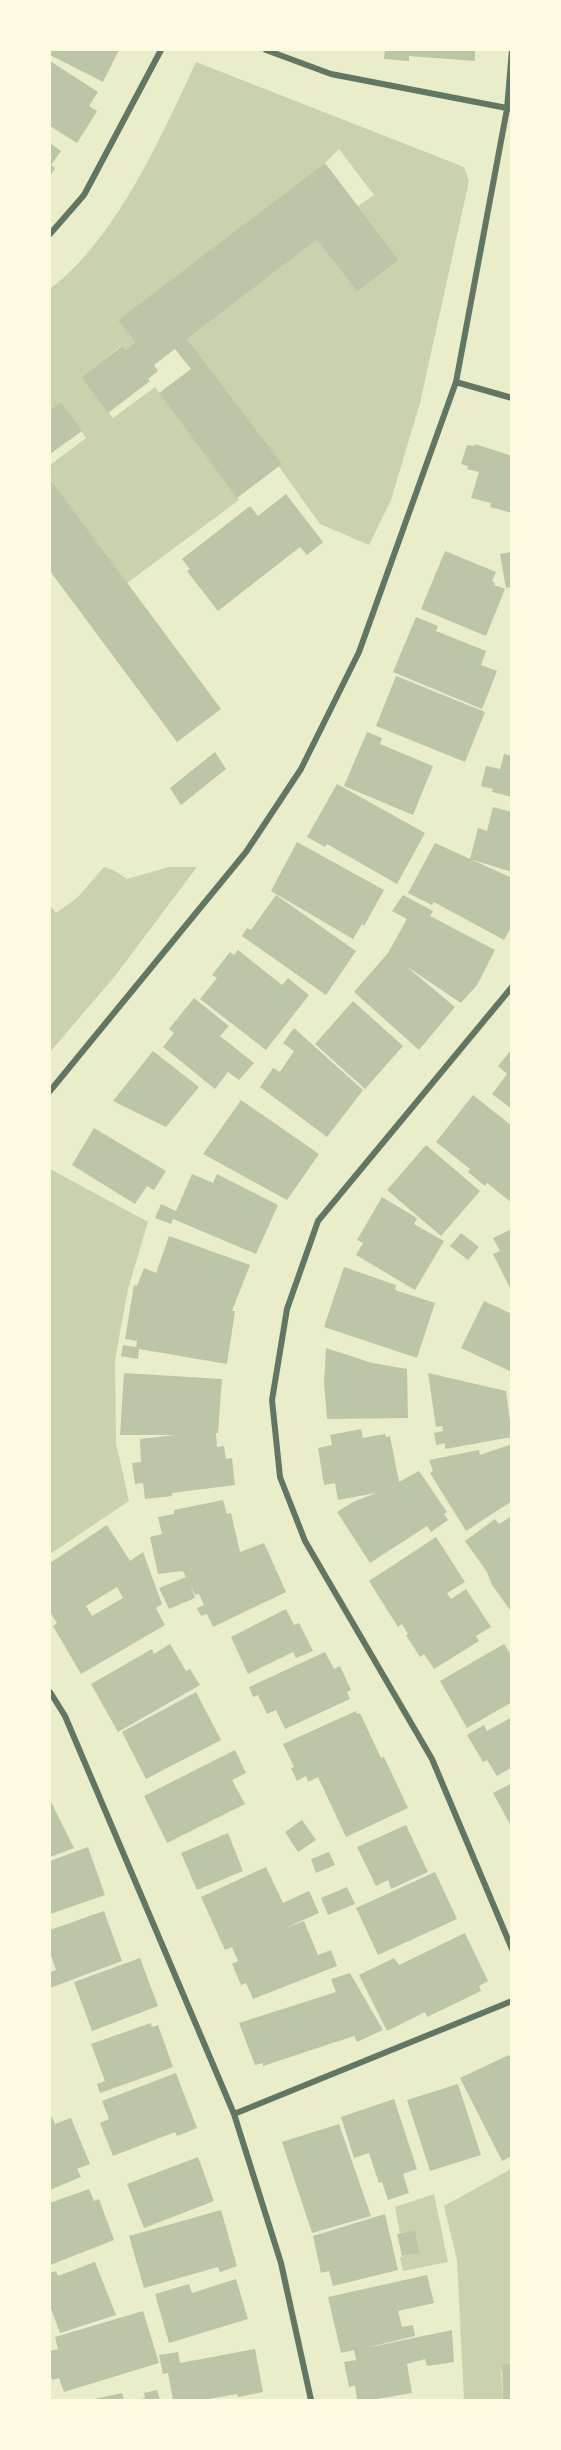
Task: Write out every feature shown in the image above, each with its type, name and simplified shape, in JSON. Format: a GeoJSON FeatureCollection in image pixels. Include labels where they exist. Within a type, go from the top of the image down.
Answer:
{"type":"FeatureCollection","features":[{"type":"Feature","properties":{"kind":"street"},"geometry":{"type":"LineString","coordinates":[[50,234],[84,195],[161,50]]}},
{"type":"Feature","properties":{"kind":"street"},"geometry":{"type":"LineString","coordinates":[[266,50],[331,74],[509,109]]}},
{"type":"Feature","properties":{"kind":"street"},"geometry":{"type":"LineString","coordinates":[[50,1091],[246,852],[301,769],[358,652],[456,382],[509,109],[512,50]]}},
{"type":"Feature","properties":{"kind":"street"},"geometry":{"type":"LineString","coordinates":[[456,382],[512,398]]}},
{"type":"Feature","properties":{"kind":"street"},"geometry":{"type":"LineString","coordinates":[[512,987],[318,1221],[287,1309],[272,1400],[280,1477],[304,1541],[432,1759],[512,1949]]}},
{"type":"Feature","properties":{"kind":"street"},"geometry":{"type":"LineString","coordinates":[[50,1692],[65,1716],[234,2114],[281,2263],[311,2400]]}},
{"type":"Feature","properties":{"kind":"street"},"geometry":{"type":"LineString","coordinates":[[234,2114],[512,2001]]}},
{"type":"Feature","properties":{"kind":"green space"},"geometry":{"type":"Polygon","coordinates":[[[196,62],[464,167],[469,181],[420,403],[391,500],[369,545],[320,524],[187,339],[317,240],[357,292],[399,260],[358,206],[374,195],[339,149],[325,163],[119,320],[135,342],[126,350],[121,346],[81,377],[113,418],[155,387],[239,500],[127,583],[50,479],[50,465],[86,438],[61,402],[50,410],[50,289],[74,268],[116,215],[152,153],[196,62]]]}},
{"type":"Feature","properties":{"kind":"green space"},"geometry":{"type":"Polygon","coordinates":[[[104,867],[127,879],[169,867],[197,867],[115,976],[50,1052],[50,905],[56,913],[77,898],[104,867]]]}},
{"type":"Feature","properties":{"kind":"green space"},"geometry":{"type":"Polygon","coordinates":[[[50,1169],[148,1222],[128,1289],[115,1360],[116,1443],[129,1501],[50,1554],[50,1169]]]}},
{"type":"Feature","properties":{"kind":"green space"},"geometry":{"type":"Polygon","coordinates":[[[511,2169],[512,2364],[501,2372],[503,2400],[464,2400],[457,2260],[444,2206],[511,2169]]]}},
{"type":"Feature","properties":{"kind":"green space"},"geometry":{"type":"Polygon","coordinates":[[[434,2194],[448,2262],[403,2271],[400,2257],[420,2252],[415,2230],[400,2233],[395,2207],[434,2194]]]}},
{"type":"Feature","properties":{"kind":"building"},"geometry":{"type":"Polygon","coordinates":[[[50,50],[119,50],[103,82],[50,55],[50,50]]]}},
{"type":"Feature","properties":{"kind":"building"},"geometry":{"type":"Polygon","coordinates":[[[385,50],[475,50],[475,61],[409,56],[409,61],[384,59],[385,50]]]}},
{"type":"Feature","properties":{"kind":"building"},"geometry":{"type":"Polygon","coordinates":[[[50,61],[98,92],[89,106],[97,111],[77,143],[50,126],[50,61]]]}},
{"type":"Feature","properties":{"kind":"building"},"geometry":{"type":"Polygon","coordinates":[[[50,143],[61,151],[51,165],[55,168],[50,177],[50,143]]]}},
{"type":"Feature","properties":{"kind":"building"},"geometry":{"type":"Polygon","coordinates":[[[325,163],[399,260],[357,292],[317,240],[187,339],[282,464],[237,498],[159,393],[191,369],[175,349],[154,365],[158,371],[148,379],[150,381],[108,413],[81,377],[122,346],[126,350],[135,342],[118,320],[325,163]]]}},
{"type":"Feature","properties":{"kind":"building"},"geometry":{"type":"Polygon","coordinates":[[[61,402],[82,431],[50,454],[50,410],[61,402]]]}},
{"type":"Feature","properties":{"kind":"building"},"geometry":{"type":"Polygon","coordinates":[[[475,444],[512,456],[512,513],[490,507],[491,503],[471,498],[479,472],[467,469],[468,466],[461,464],[467,445],[474,446],[475,444]]]}},
{"type":"Feature","properties":{"kind":"building"},"geometry":{"type":"Polygon","coordinates":[[[50,479],[221,709],[177,742],[50,571],[50,479]]]}},
{"type":"Feature","properties":{"kind":"building"},"geometry":{"type":"Polygon","coordinates":[[[286,494],[323,542],[307,555],[300,547],[218,611],[187,571],[190,569],[182,559],[250,506],[258,516],[286,494]]]}},
{"type":"Feature","properties":{"kind":"building"},"geometry":{"type":"Polygon","coordinates":[[[445,551],[496,572],[492,581],[494,585],[505,589],[486,636],[421,609],[445,551]]]}},
{"type":"Feature","properties":{"kind":"building"},"geometry":{"type":"Polygon","coordinates":[[[512,552],[512,587],[506,588],[500,554],[512,552]]]}},
{"type":"Feature","properties":{"kind":"building"},"geometry":{"type":"Polygon","coordinates":[[[416,617],[438,626],[436,631],[486,651],[481,665],[497,671],[482,709],[393,672],[416,617]]]}},
{"type":"Feature","properties":{"kind":"building"},"geometry":{"type":"Polygon","coordinates":[[[396,676],[485,712],[465,762],[376,726],[396,676]]]}},
{"type":"Feature","properties":{"kind":"building"},"geometry":{"type":"Polygon","coordinates":[[[367,732],[382,738],[380,744],[433,766],[413,815],[344,786],[367,732]]]}},
{"type":"Feature","properties":{"kind":"building"},"geometry":{"type":"Polygon","coordinates":[[[215,752],[226,769],[181,805],[170,788],[215,752]]]}},
{"type":"Feature","properties":{"kind":"building"},"geometry":{"type":"Polygon","coordinates":[[[504,754],[512,756],[512,797],[492,792],[493,789],[481,786],[486,766],[500,769],[504,754]]]}},
{"type":"Feature","properties":{"kind":"building"},"geometry":{"type":"Polygon","coordinates":[[[337,784],[425,833],[397,884],[327,844],[325,847],[307,837],[337,784]]]}},
{"type":"Feature","properties":{"kind":"building"},"geometry":{"type":"Polygon","coordinates":[[[493,807],[512,812],[512,872],[470,859],[478,828],[487,831],[493,807]]]}},
{"type":"Feature","properties":{"kind":"building"},"geometry":{"type":"Polygon","coordinates":[[[297,842],[384,890],[364,926],[362,924],[353,939],[271,891],[297,842]]]}},
{"type":"Feature","properties":{"kind":"building"},"geometry":{"type":"Polygon","coordinates":[[[435,843],[512,878],[512,926],[504,940],[434,902],[432,905],[408,893],[435,843]]]}},
{"type":"Feature","properties":{"kind":"building"},"geometry":{"type":"Polygon","coordinates":[[[276,895],[356,951],[326,995],[242,936],[247,928],[251,930],[276,895]]]}},
{"type":"Feature","properties":{"kind":"building"},"geometry":{"type":"Polygon","coordinates":[[[403,895],[433,911],[430,916],[495,950],[477,985],[461,1003],[406,966],[455,1007],[419,1050],[354,992],[388,953],[407,919],[392,911],[403,895]]]}},
{"type":"Feature","properties":{"kind":"building"},"geometry":{"type":"Polygon","coordinates":[[[238,950],[282,985],[288,978],[309,995],[266,1050],[200,999],[217,978],[212,975],[230,952],[234,955],[238,950]]]}},
{"type":"Feature","properties":{"kind":"building"},"geometry":{"type":"Polygon","coordinates":[[[194,998],[229,1026],[220,1036],[254,1063],[239,1080],[228,1072],[215,1089],[163,1047],[174,1033],[169,1029],[194,998]]]}},
{"type":"Feature","properties":{"kind":"building"},"geometry":{"type":"Polygon","coordinates":[[[353,1001],[403,1046],[365,1089],[315,1044],[353,1001]]]}},
{"type":"Feature","properties":{"kind":"building"},"geometry":{"type":"Polygon","coordinates":[[[294,1028],[363,1090],[327,1137],[260,1087],[273,1068],[280,1072],[294,1051],[283,1043],[294,1028]]]}},
{"type":"Feature","properties":{"kind":"building"},"geometry":{"type":"Polygon","coordinates":[[[512,1049],[512,1109],[492,1094],[507,1074],[498,1066],[512,1049]]]}},
{"type":"Feature","properties":{"kind":"building"},"geometry":{"type":"Polygon","coordinates":[[[153,1051],[199,1087],[166,1127],[113,1101],[153,1051]]]}},
{"type":"Feature","properties":{"kind":"building"},"geometry":{"type":"Polygon","coordinates":[[[473,1095],[512,1126],[512,1203],[487,1183],[485,1186],[468,1172],[470,1169],[436,1142],[473,1095]]]}},
{"type":"Feature","properties":{"kind":"building"},"geometry":{"type":"Polygon","coordinates":[[[241,1100],[319,1154],[287,1200],[203,1154],[241,1100]]]}},
{"type":"Feature","properties":{"kind":"building"},"geometry":{"type":"Polygon","coordinates":[[[94,1128],[166,1171],[154,1190],[147,1186],[135,1204],[72,1165],[94,1128]]]}},
{"type":"Feature","properties":{"kind":"building"},"geometry":{"type":"Polygon","coordinates":[[[426,1145],[480,1191],[441,1236],[387,1190],[426,1145]]]}},
{"type":"Feature","properties":{"kind":"building"},"geometry":{"type":"Polygon","coordinates":[[[192,1174],[213,1183],[217,1174],[278,1205],[256,1254],[173,1219],[171,1224],[155,1218],[161,1204],[176,1211],[192,1174]]]}},
{"type":"Feature","properties":{"kind":"building"},"geometry":{"type":"Polygon","coordinates":[[[382,1197],[417,1218],[414,1224],[444,1241],[415,1290],[356,1255],[363,1243],[357,1240],[382,1197]]]}},
{"type":"Feature","properties":{"kind":"building"},"geometry":{"type":"Polygon","coordinates":[[[512,1229],[512,1292],[493,1254],[500,1251],[493,1238],[512,1229]]]}},
{"type":"Feature","properties":{"kind":"building"},"geometry":{"type":"Polygon","coordinates":[[[461,1233],[479,1247],[468,1260],[450,1246],[461,1233]]]}},
{"type":"Feature","properties":{"kind":"building"},"geometry":{"type":"Polygon","coordinates":[[[169,1236],[250,1265],[232,1311],[235,1311],[227,1364],[139,1349],[138,1359],[121,1356],[123,1345],[136,1347],[137,1341],[125,1339],[134,1285],[137,1286],[144,1268],[156,1273],[169,1236]]]}},
{"type":"Feature","properties":{"kind":"building"},"geometry":{"type":"Polygon","coordinates":[[[344,1267],[396,1285],[395,1290],[435,1303],[417,1358],[324,1327],[344,1267]]]}},
{"type":"Feature","properties":{"kind":"building"},"geometry":{"type":"Polygon","coordinates":[[[484,1301],[512,1314],[512,1372],[461,1348],[484,1301]]]}},
{"type":"Feature","properties":{"kind":"building"},"geometry":{"type":"Polygon","coordinates":[[[326,1348],[372,1363],[407,1369],[408,1418],[327,1419],[324,1383],[326,1348]]]}},
{"type":"Feature","properties":{"kind":"building"},"geometry":{"type":"Polygon","coordinates":[[[124,1373],[222,1379],[218,1433],[216,1433],[217,1447],[224,1446],[226,1459],[232,1458],[235,1485],[145,1499],[143,1483],[135,1484],[132,1463],[141,1462],[140,1439],[176,1435],[120,1435],[124,1373]]]}},
{"type":"Feature","properties":{"kind":"building"},"geometry":{"type":"Polygon","coordinates":[[[428,1373],[506,1391],[512,1437],[445,1449],[445,1443],[436,1445],[434,1433],[443,1431],[442,1426],[436,1427],[428,1373]]]}},
{"type":"Feature","properties":{"kind":"building"},"geometry":{"type":"Polygon","coordinates":[[[361,1429],[363,1438],[385,1434],[386,1437],[390,1436],[399,1482],[419,1471],[447,1512],[444,1514],[448,1520],[431,1532],[427,1526],[370,1563],[337,1512],[353,1502],[376,1493],[338,1500],[335,1483],[324,1485],[318,1448],[332,1445],[330,1435],[361,1429]]]}},
{"type":"Feature","properties":{"kind":"building"},"geometry":{"type":"Polygon","coordinates":[[[512,1444],[512,1501],[466,1531],[430,1473],[433,1471],[429,1460],[479,1450],[480,1455],[512,1444]]]}},
{"type":"Feature","properties":{"kind":"building"},"geometry":{"type":"Polygon","coordinates":[[[223,1500],[227,1514],[231,1513],[240,1552],[264,1543],[286,1592],[213,1627],[207,1614],[201,1616],[197,1608],[204,1605],[199,1594],[195,1595],[190,1583],[195,1598],[169,1609],[159,1588],[186,1577],[183,1571],[158,1574],[150,1537],[162,1534],[158,1517],[174,1514],[174,1510],[223,1500]]]}},
{"type":"Feature","properties":{"kind":"building"},"geometry":{"type":"Polygon","coordinates":[[[512,1516],[512,1610],[510,1610],[465,1541],[495,1519],[499,1524],[512,1516]]]}},
{"type":"Feature","properties":{"kind":"building"},"geometry":{"type":"Polygon","coordinates":[[[107,1525],[130,1561],[143,1552],[162,1604],[156,1608],[165,1625],[81,1674],[53,1626],[57,1623],[50,1612],[50,1563],[107,1525]],[[117,1587],[86,1606],[92,1616],[123,1598],[117,1587]]]}},
{"type":"Feature","properties":{"kind":"building"},"geometry":{"type":"Polygon","coordinates":[[[436,1537],[465,1582],[447,1593],[451,1599],[466,1589],[491,1627],[476,1636],[479,1641],[434,1669],[424,1654],[420,1657],[402,1624],[398,1627],[369,1581],[436,1537]]]}},
{"type":"Feature","properties":{"kind":"building"},"geometry":{"type":"Polygon","coordinates":[[[286,1609],[294,1625],[299,1623],[313,1651],[296,1658],[293,1652],[248,1674],[231,1637],[286,1609]]]}},
{"type":"Feature","properties":{"kind":"building"},"geometry":{"type":"Polygon","coordinates":[[[170,1644],[186,1671],[190,1669],[200,1685],[118,1732],[91,1684],[152,1649],[154,1654],[170,1644]]]}},
{"type":"Feature","properties":{"kind":"building"},"geometry":{"type":"Polygon","coordinates":[[[504,1644],[512,1656],[512,1702],[467,1728],[440,1681],[504,1644]]]}},
{"type":"Feature","properties":{"kind":"building"},"geometry":{"type":"Polygon","coordinates":[[[325,1652],[334,1669],[340,1666],[351,1690],[347,1692],[350,1699],[285,1729],[276,1710],[267,1714],[258,1695],[253,1697],[249,1687],[325,1652]]]}},
{"type":"Feature","properties":{"kind":"building"},"geometry":{"type":"Polygon","coordinates":[[[196,1692],[221,1740],[146,1779],[122,1732],[196,1692]]]}},
{"type":"Feature","properties":{"kind":"building"},"geometry":{"type":"Polygon","coordinates":[[[356,1711],[357,1714],[360,1713],[381,1758],[384,1757],[408,1808],[346,1837],[318,1777],[308,1782],[306,1776],[297,1781],[291,1768],[294,1767],[283,1744],[356,1711]]]}},
{"type":"Feature","properties":{"kind":"building"},"geometry":{"type":"Polygon","coordinates":[[[512,1717],[512,1767],[497,1776],[487,1760],[483,1762],[467,1735],[484,1725],[487,1731],[512,1717]]]}},
{"type":"Feature","properties":{"kind":"building"},"geometry":{"type":"Polygon","coordinates":[[[235,1750],[246,1773],[232,1780],[245,1804],[167,1843],[144,1796],[235,1750]]]}},
{"type":"Feature","properties":{"kind":"building"},"geometry":{"type":"Polygon","coordinates":[[[512,1783],[512,1828],[493,1793],[512,1783]]]}},
{"type":"Feature","properties":{"kind":"building"},"geometry":{"type":"Polygon","coordinates":[[[50,1800],[74,1848],[50,1857],[50,1800]]]}},
{"type":"Feature","properties":{"kind":"building"},"geometry":{"type":"Polygon","coordinates":[[[302,1820],[316,1840],[298,1852],[285,1832],[302,1820]]]}},
{"type":"Feature","properties":{"kind":"building"},"geometry":{"type":"Polygon","coordinates":[[[406,1825],[428,1872],[391,1889],[388,1880],[376,1886],[357,1847],[406,1825]]]}},
{"type":"Feature","properties":{"kind":"building"},"geometry":{"type":"Polygon","coordinates":[[[228,1833],[243,1871],[197,1890],[181,1853],[228,1833]]]}},
{"type":"Feature","properties":{"kind":"building"},"geometry":{"type":"Polygon","coordinates":[[[88,1847],[105,1895],[50,1914],[50,1861],[88,1847]]]}},
{"type":"Feature","properties":{"kind":"building"},"geometry":{"type":"Polygon","coordinates":[[[329,1852],[335,1865],[316,1873],[311,1859],[329,1852]]]}},
{"type":"Feature","properties":{"kind":"building"},"geometry":{"type":"Polygon","coordinates":[[[266,1867],[283,1903],[309,1891],[319,1913],[283,1929],[304,1921],[318,1955],[331,1950],[337,1966],[253,1999],[246,1983],[241,1985],[232,1964],[238,1961],[232,1947],[225,1950],[201,1897],[266,1867]]]}},
{"type":"Feature","properties":{"kind":"building"},"geometry":{"type":"Polygon","coordinates":[[[435,1872],[457,1919],[378,1955],[356,1908],[435,1872]]]}},
{"type":"Feature","properties":{"kind":"building"},"geometry":{"type":"Polygon","coordinates":[[[347,1887],[355,1904],[328,1915],[321,1898],[347,1887]]]}},
{"type":"Feature","properties":{"kind":"building"},"geometry":{"type":"Polygon","coordinates":[[[104,1911],[122,1961],[50,1988],[50,1972],[56,1970],[50,1953],[50,1930],[104,1911]]]}},
{"type":"Feature","properties":{"kind":"building"},"geometry":{"type":"Polygon","coordinates":[[[465,1933],[488,1981],[479,1986],[481,1991],[427,2017],[425,2012],[387,2031],[359,1975],[394,1958],[399,1965],[465,1933]]]}},
{"type":"Feature","properties":{"kind":"building"},"geometry":{"type":"Polygon","coordinates":[[[140,1958],[158,2006],[92,2031],[74,1982],[140,1958]]]}},
{"type":"Feature","properties":{"kind":"building"},"geometry":{"type":"Polygon","coordinates":[[[350,1973],[383,2030],[357,2042],[354,2036],[263,2066],[263,2063],[255,2065],[239,2023],[336,1992],[331,1979],[350,1973]]]}},
{"type":"Feature","properties":{"kind":"building"},"geometry":{"type":"Polygon","coordinates":[[[151,2023],[152,2027],[158,2025],[173,2067],[100,2093],[97,2084],[105,2081],[91,2044],[151,2023]]]}},
{"type":"Feature","properties":{"kind":"building"},"geometry":{"type":"Polygon","coordinates":[[[509,2055],[512,2059],[512,2156],[502,2161],[460,2078],[509,2055]]]}},
{"type":"Feature","properties":{"kind":"building"},"geometry":{"type":"Polygon","coordinates":[[[176,2073],[197,2128],[177,2136],[175,2132],[113,2156],[100,2123],[109,2119],[102,2101],[176,2073]]]}},
{"type":"Feature","properties":{"kind":"building"},"geometry":{"type":"Polygon","coordinates":[[[458,2084],[481,2155],[430,2171],[407,2100],[458,2084]]]}},
{"type":"Feature","properties":{"kind":"building"},"geometry":{"type":"Polygon","coordinates":[[[394,2099],[417,2169],[403,2174],[409,2193],[388,2200],[382,2182],[379,2183],[369,2153],[354,2158],[341,2117],[394,2099]]]}},
{"type":"Feature","properties":{"kind":"building"},"geometry":{"type":"Polygon","coordinates":[[[52,2117],[55,2124],[71,2118],[90,2164],[77,2169],[81,2177],[50,2190],[50,2118],[52,2117]]]}},
{"type":"Feature","properties":{"kind":"building"},"geometry":{"type":"Polygon","coordinates":[[[339,2124],[371,2216],[312,2233],[282,2142],[339,2124]]]}},
{"type":"Feature","properties":{"kind":"building"},"geometry":{"type":"Polygon","coordinates":[[[198,2157],[214,2201],[144,2228],[127,2184],[198,2157]]]}},
{"type":"Feature","properties":{"kind":"building"},"geometry":{"type":"Polygon","coordinates":[[[89,2189],[94,2201],[99,2199],[114,2240],[50,2265],[50,2203],[89,2189]]]}},
{"type":"Feature","properties":{"kind":"building"},"geometry":{"type":"Polygon","coordinates":[[[221,2210],[237,2266],[220,2272],[218,2267],[144,2288],[129,2236],[221,2210]]]}},
{"type":"Feature","properties":{"kind":"building"},"geometry":{"type":"Polygon","coordinates":[[[385,2214],[398,2270],[333,2286],[329,2271],[321,2273],[313,2236],[385,2214]]]}},
{"type":"Feature","properties":{"kind":"building"},"geometry":{"type":"Polygon","coordinates":[[[415,2230],[420,2253],[402,2256],[397,2234],[415,2230]]]}},
{"type":"Feature","properties":{"kind":"building"},"geometry":{"type":"Polygon","coordinates":[[[95,2262],[116,2315],[60,2333],[50,2306],[50,2273],[56,2271],[58,2276],[95,2262]]]}},
{"type":"Feature","properties":{"kind":"building"},"geometry":{"type":"Polygon","coordinates":[[[427,2275],[434,2303],[398,2311],[402,2327],[413,2325],[415,2336],[361,2349],[452,2330],[454,2362],[427,2366],[425,2359],[407,2364],[412,2393],[357,2400],[355,2385],[349,2387],[344,2362],[356,2360],[354,2350],[341,2353],[328,2297],[427,2275]]]}},
{"type":"Feature","properties":{"kind":"building"},"geometry":{"type":"Polygon","coordinates":[[[236,2279],[248,2319],[169,2343],[155,2294],[189,2284],[192,2293],[236,2279]]]}},
{"type":"Feature","properties":{"kind":"building"},"geometry":{"type":"Polygon","coordinates":[[[143,2311],[159,2363],[64,2392],[59,2378],[52,2380],[50,2351],[58,2349],[55,2337],[143,2311]]]}},
{"type":"Feature","properties":{"kind":"building"},"geometry":{"type":"Polygon","coordinates":[[[255,2349],[263,2392],[238,2397],[237,2394],[203,2400],[173,2400],[168,2373],[163,2374],[159,2355],[178,2352],[180,2363],[255,2349]]]}},
{"type":"Feature","properties":{"kind":"building"},"geometry":{"type":"Polygon","coordinates":[[[512,2364],[512,2400],[503,2400],[502,2365],[512,2364]]]}},
{"type":"Feature","properties":{"kind":"building"},"geometry":{"type":"Polygon","coordinates":[[[157,2390],[160,2400],[136,2400],[145,2398],[144,2393],[157,2390]]]}},
{"type":"Feature","properties":{"kind":"building"},"geometry":{"type":"Polygon","coordinates":[[[122,2393],[124,2400],[90,2400],[122,2393]]]}}]}
